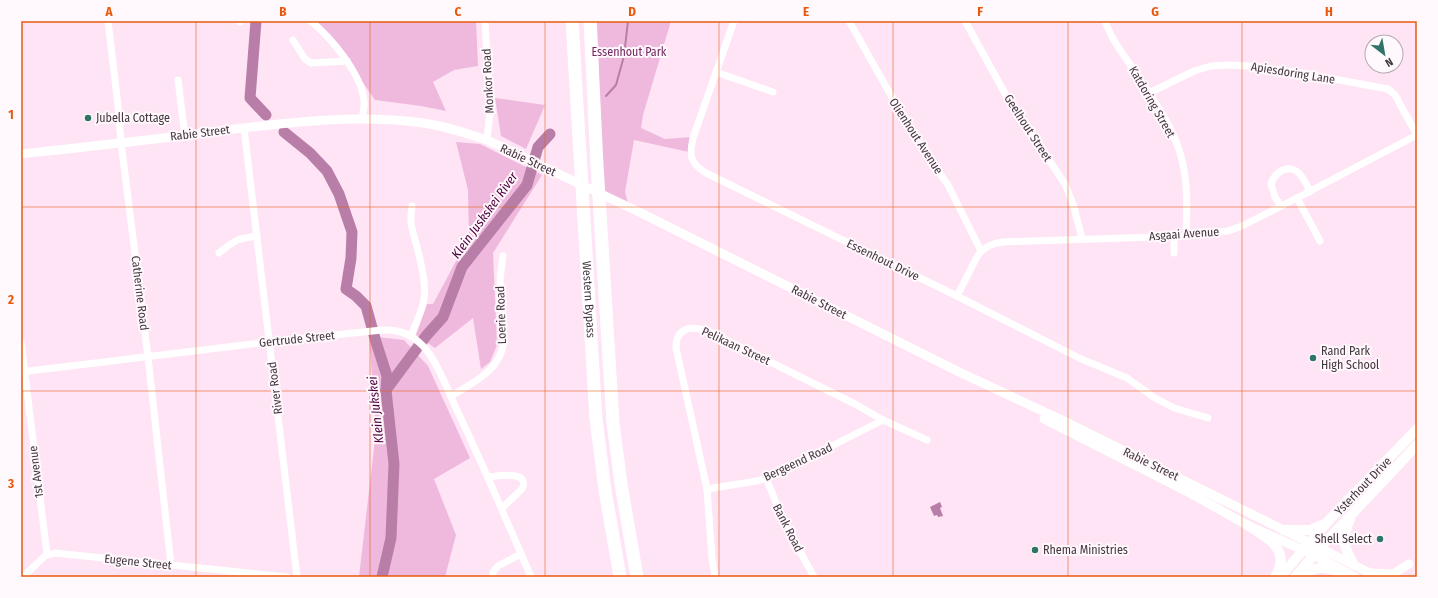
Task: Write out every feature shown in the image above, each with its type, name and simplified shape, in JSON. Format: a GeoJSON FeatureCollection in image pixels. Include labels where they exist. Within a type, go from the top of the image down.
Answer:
{"type":"FeatureCollection","features":[{"type":"Feature","properties":{"kind":"highway","name":"Western Bypass"},"geometry":{"type":"LineString","coordinates":[[572,21],[596,419],[605,490],[620,577]]}},
{"type":"Feature","properties":{"kind":"highway","name":"Western Bypass"},"geometry":{"type":"LineString","coordinates":[[590,21],[597,165],[613,423],[621,484],[637,577]]}},
{"type":"Feature","properties":{"kind":"main road","name":"Ysterhout Drive"},"geometry":{"type":"LineString","coordinates":[[1280,577],[1331,518],[1417,428]]}},
{"type":"Feature","properties":{"kind":"main road","name":"Ysterhout Drive"},"geometry":{"type":"LineString","coordinates":[[1295,577],[1417,445]]}},
{"type":"Feature","properties":{"kind":"main road"},"geometry":{"type":"LineString","coordinates":[[1300,577],[1314,568],[1320,567],[1352,572],[1344,541],[1345,531],[1352,514]]}},
{"type":"Feature","properties":{"kind":"main road"},"geometry":{"type":"LineString","coordinates":[[1283,530],[1310,530],[1322,525],[1331,518]]}},
{"type":"Feature","properties":{"kind":"main road"},"geometry":{"type":"LineString","coordinates":[[1248,525],[1270,539],[1278,550],[1281,559],[1280,567],[1275,577]]}},
{"type":"Feature","properties":{"kind":"street","name":"Catherine Road"},"geometry":{"type":"LineString","coordinates":[[108,21],[171,565]]}},
{"type":"Feature","properties":{"kind":"street"},"geometry":{"type":"LineString","coordinates":[[311,21],[322,30],[347,61],[357,78],[364,100],[362,118]]}},
{"type":"Feature","properties":{"kind":"street","name":"Monkor Road"},"geometry":{"type":"LineString","coordinates":[[485,21],[490,112],[487,140]]}},
{"type":"Feature","properties":{"kind":"street","name":"Essenhout Drive"},"geometry":{"type":"LineString","coordinates":[[734,21],[692,143],[692,159],[698,167],[706,173],[957,296],[1078,358],[1127,378],[1168,405],[1208,418]]}},
{"type":"Feature","properties":{"kind":"street","name":"Olienhout Avenue"},"geometry":{"type":"LineString","coordinates":[[849,21],[915,138],[948,185],[981,251]]}},
{"type":"Feature","properties":{"kind":"street","name":"Geelhout Street"},"geometry":{"type":"LineString","coordinates":[[965,21],[1007,97],[1064,184],[1073,204],[1082,238]]}},
{"type":"Feature","properties":{"kind":"street","name":"Katdoring Street"},"geometry":{"type":"LineString","coordinates":[[1105,21],[1112,36],[1149,93],[1170,130],[1182,160],[1186,196],[1186,236]]}},
{"type":"Feature","properties":{"kind":"street"},"geometry":{"type":"LineString","coordinates":[[293,40],[305,59],[311,63],[347,61]]}},
{"type":"Feature","properties":{"kind":"street","name":"Apiesdoring Lane"},"geometry":{"type":"LineString","coordinates":[[1149,93],[1185,74],[1211,66],[1249,66],[1296,72],[1388,89],[1395,95],[1417,135]]}},
{"type":"Feature","properties":{"kind":"street"},"geometry":{"type":"LineString","coordinates":[[716,72],[773,92]]}},
{"type":"Feature","properties":{"kind":"street"},"geometry":{"type":"LineString","coordinates":[[178,80],[185,136]]}},
{"type":"Feature","properties":{"kind":"street","name":"Rabie Street"},"geometry":{"type":"LineString","coordinates":[[21,154],[335,119],[362,118],[423,123],[446,127],[487,140],[646,216],[991,388],[1066,422],[1283,530],[1306,547]]}},
{"type":"Feature","properties":{"kind":"street","name":"River Road"},"geometry":{"type":"LineString","coordinates":[[244,128],[297,577]]}},
{"type":"Feature","properties":{"kind":"street","name":"Asgaai Avenue"},"geometry":{"type":"LineString","coordinates":[[981,251],[995,243],[1003,242],[1082,238],[1186,236],[1228,231],[1242,226],[1310,192],[1417,135]]}},
{"type":"Feature","properties":{"kind":"street"},"geometry":{"type":"LineString","coordinates":[[1280,206],[1275,197],[1271,184],[1276,174],[1281,171],[1294,169],[1302,177],[1310,192]]}},
{"type":"Feature","properties":{"kind":"street"},"geometry":{"type":"LineString","coordinates":[[1297,198],[1320,241]]}},
{"type":"Feature","properties":{"kind":"street"},"geometry":{"type":"LineString","coordinates":[[412,206],[411,224],[422,269],[425,291],[423,304],[413,338]]}},
{"type":"Feature","properties":{"kind":"street"},"geometry":{"type":"LineString","coordinates":[[219,253],[233,242],[257,236]]}},
{"type":"Feature","properties":{"kind":"street"},"geometry":{"type":"LineString","coordinates":[[1174,236],[1174,253]]}},
{"type":"Feature","properties":{"kind":"street"},"geometry":{"type":"LineString","coordinates":[[957,296],[973,263],[981,251]]}},
{"type":"Feature","properties":{"kind":"street","name":"Loerie Road"},"geometry":{"type":"LineString","coordinates":[[451,396],[486,374],[498,362],[501,354],[504,339],[500,280],[503,256]]}},
{"type":"Feature","properties":{"kind":"street","name":"Pelikaan Street"},"geometry":{"type":"LineString","coordinates":[[715,577],[712,559],[707,489],[676,348],[678,338],[681,333],[689,328],[700,328],[710,332],[884,420],[928,440]]}},
{"type":"Feature","properties":{"kind":"street","name":"Gertrude Street"},"geometry":{"type":"LineString","coordinates":[[23,372],[362,332],[382,330],[397,330],[405,332],[422,345],[435,363],[489,477],[531,577]]}},
{"type":"Feature","properties":{"kind":"street","name":"1st Avenue"},"geometry":{"type":"LineString","coordinates":[[21,342],[23,372],[47,554]]}},
{"type":"Feature","properties":{"kind":"street","name":"Rabie Street"},"geometry":{"type":"LineString","coordinates":[[991,388],[1016,404],[1190,493],[1248,525],[1306,547]]}},
{"type":"Feature","properties":{"kind":"street","name":"Bergeend Road"},"geometry":{"type":"LineString","coordinates":[[707,489],[766,478],[884,420]]}},
{"type":"Feature","properties":{"kind":"street"},"geometry":{"type":"LineString","coordinates":[[489,477],[514,475],[520,477],[522,480],[524,486],[522,489],[502,508]]}},
{"type":"Feature","properties":{"kind":"street","name":"Bank Road"},"geometry":{"type":"LineString","coordinates":[[766,478],[784,522],[814,577]]}},
{"type":"Feature","properties":{"kind":"street"},"geometry":{"type":"LineString","coordinates":[[1306,547],[1352,572],[1392,574],[1409,564]]}},
{"type":"Feature","properties":{"kind":"street","name":"Eugene Street"},"geometry":{"type":"LineString","coordinates":[[47,554],[55,553],[287,577]]}},
{"type":"Feature","properties":{"kind":"street"},"geometry":{"type":"LineString","coordinates":[[23,577],[47,554]]}},
{"type":"Feature","properties":{"kind":"street"},"geometry":{"type":"LineString","coordinates":[[493,577],[493,572],[498,566],[521,554]]}},
{"type":"Feature","properties":{"kind":"street"},"geometry":{"type":"LineString","coordinates":[[1367,572],[1378,577]]}},
{"type":"Feature","properties":{"kind":"green space"},"geometry":{"type":"Polygon","coordinates":[[[315,21],[476,21],[478,66],[454,70],[433,82],[446,111],[375,100],[343,54],[315,21]]]}},
{"type":"Feature","properties":{"kind":"green space","name":"Essenhout Park"},"geometry":{"type":"Polygon","coordinates":[[[597,21],[671,21],[643,115],[641,128],[665,139],[692,137],[689,152],[634,140],[625,192],[629,207],[603,198],[597,21]]]}},
{"type":"Feature","properties":{"kind":"green space"},"geometry":{"type":"Polygon","coordinates":[[[495,98],[545,105],[526,149],[501,136],[495,98]]]}},
{"type":"Feature","properties":{"kind":"green space"},"geometry":{"type":"Polygon","coordinates":[[[456,142],[480,144],[542,175],[493,253],[497,345],[490,362],[481,369],[473,318],[435,348],[416,335],[427,304],[433,304],[469,237],[468,190],[456,142]]]}},
{"type":"Feature","properties":{"kind":"green space"},"geometry":{"type":"Polygon","coordinates":[[[369,336],[404,340],[428,366],[470,458],[434,479],[456,535],[445,577],[359,577],[376,431],[369,336]]]}},
{"type":"Feature","properties":{"kind":"shaded area"},"geometry":{"type":"Polygon","coordinates":[[[940,502],[942,507],[940,508],[943,516],[934,516],[930,507],[940,502]]]}},
{"type":"Feature","properties":{"kind":"waterway","name":"Klein Jukskei"},"geometry":{"type":"LineString","coordinates":[[256,21],[250,98],[266,115]]}},
{"type":"Feature","properties":{"kind":"waterway"},"geometry":{"type":"LineString","coordinates":[[606,96],[616,85],[624,56],[628,21]]}},
{"type":"Feature","properties":{"kind":"waterway","name":"Klein Jukskei"},"geometry":{"type":"LineString","coordinates":[[284,132],[310,153],[327,171],[339,194],[352,232],[351,258],[346,289],[366,306],[387,376],[386,390],[394,464],[391,538],[382,577]]}},
{"type":"Feature","properties":{"kind":"waterway","name":"Klein Juskskei River"},"geometry":{"type":"LineString","coordinates":[[386,390],[426,336],[443,317],[462,267],[527,185],[538,147],[550,134]]}},
{"type":"Feature","properties":{"kind":"place","name":"Jubella Cottage"},"geometry":{"type":"Point","coordinates":[88,118]}},
{"type":"Feature","properties":{"kind":"place","name":"Rand Park High School"},"geometry":{"type":"Point","coordinates":[1313,358]}},
{"type":"Feature","properties":{"kind":"place","name":"Shell Select"},"geometry":{"type":"Point","coordinates":[1380,539]}},
{"type":"Feature","properties":{"kind":"place","name":"Rhema Ministries"},"geometry":{"type":"Point","coordinates":[1035,550]}}]}
